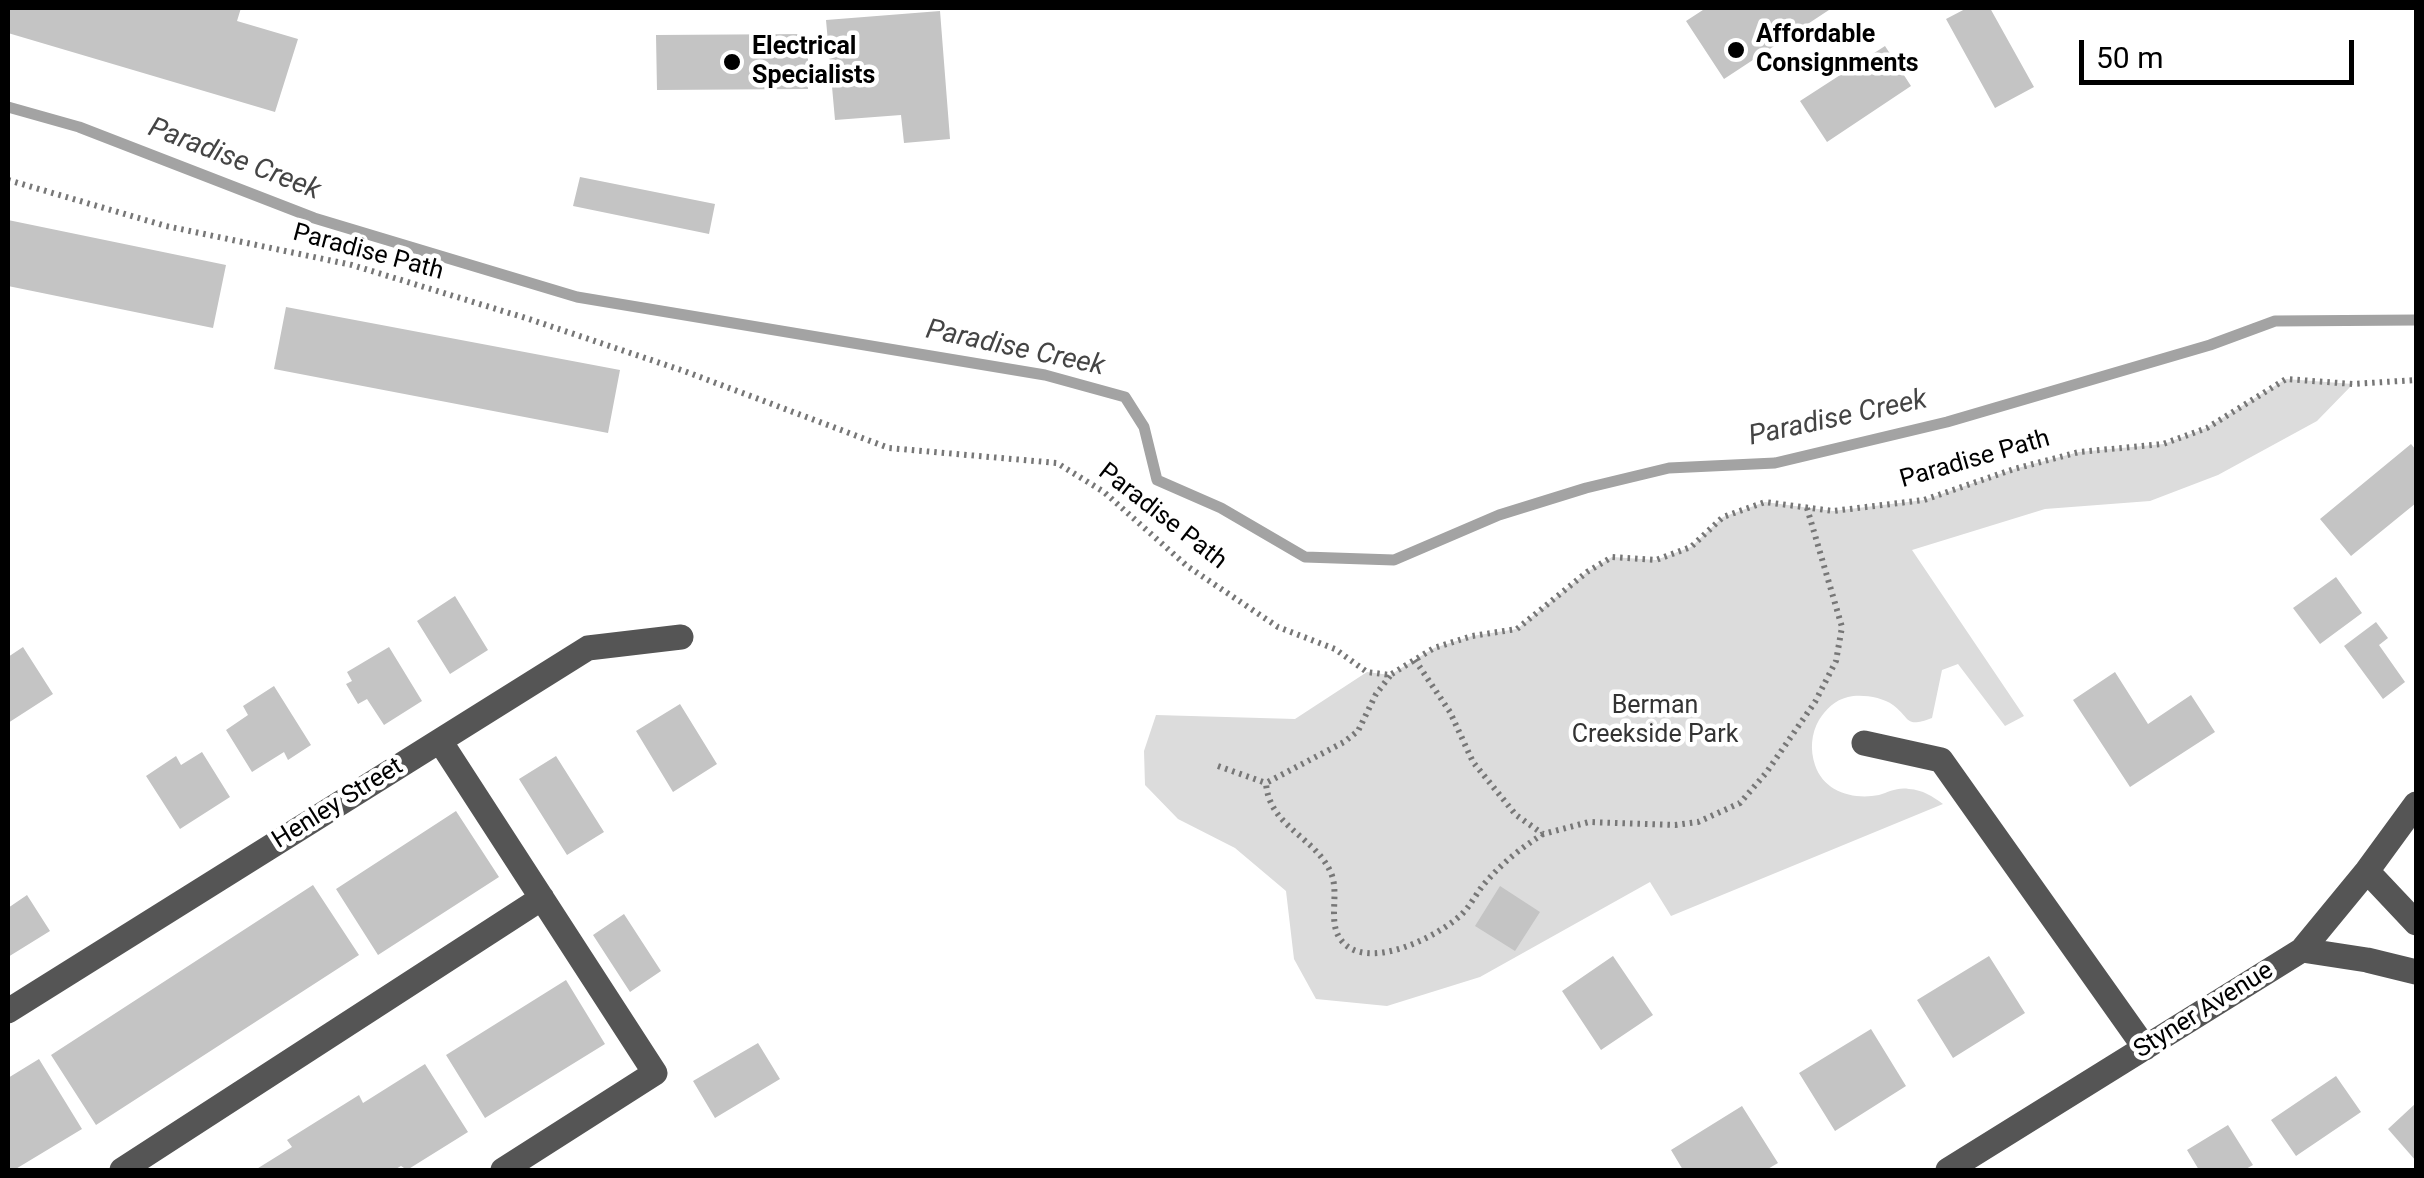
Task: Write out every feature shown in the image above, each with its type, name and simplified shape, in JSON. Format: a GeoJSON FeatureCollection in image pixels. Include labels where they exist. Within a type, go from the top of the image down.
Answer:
{"type":"FeatureCollection","features":[{"type":"Feature","properties":{"kind":"street","name":"Henley Street"},"geometry":{"type":"LineString","coordinates":[[8,1011],[588,648],[682,637]]}},
{"type":"Feature","properties":{"kind":"street"},"geometry":{"type":"LineString","coordinates":[[440,741],[655,1073],[503,1170]]}},
{"type":"Feature","properties":{"kind":"street"},"geometry":{"type":"LineString","coordinates":[[1864,743],[1941,760],[2145,1048]]}},
{"type":"Feature","properties":{"kind":"street","name":"Styner Avenue"},"geometry":{"type":"LineString","coordinates":[[1948,1170],[2302,950],[2367,872],[2416,804]]}},
{"type":"Feature","properties":{"kind":"street"},"geometry":{"type":"LineString","coordinates":[[2367,872],[2416,923]]}},
{"type":"Feature","properties":{"kind":"street"},"geometry":{"type":"LineString","coordinates":[[122,1170],[542,898]]}},
{"type":"Feature","properties":{"kind":"street"},"geometry":{"type":"LineString","coordinates":[[2302,950],[2416,972]]}},
{"type":"Feature","properties":{"kind":"path","name":"Paradise Path"},"geometry":{"type":"LineString","coordinates":[[8,180],[166,226],[352,265],[684,371],[889,448],[1058,463],[1104,492],[1187,566],[1278,626],[1335,648],[1367,672],[1390,675],[1434,648],[1472,636],[1516,629],[1612,557],[1656,560],[1692,547],[1723,517],[1765,502],[1833,511],[1924,500],[2014,468],[2079,452],[2164,444],[2206,428],[2286,379],[2353,384],[2416,380]]}},
{"type":"Feature","properties":{"kind":"path"},"geometry":{"type":"LineString","coordinates":[[1266,783],[1266,794],[1279,820],[1320,857],[1331,874],[1338,936],[1352,952],[1375,956],[1411,943],[1464,913],[1499,868],[1516,851],[1543,834],[1589,822],[1698,822],[1740,802],[1766,773],[1815,702],[1836,660],[1842,627],[1807,508]]}},
{"type":"Feature","properties":{"kind":"path"},"geometry":{"type":"LineString","coordinates":[[1415,660],[1450,712],[1472,762],[1516,815],[1543,834]]}},
{"type":"Feature","properties":{"kind":"path"},"geometry":{"type":"LineString","coordinates":[[1218,766],[1266,783],[1344,742],[1358,731],[1390,675]]}},
{"type":"Feature","properties":{"kind":"green space","name":"Berman Creekside Park"},"geometry":{"type":"Polygon","coordinates":[[[2286,379],[2353,384],[2317,421],[2218,475],[2150,501],[2045,509],[1912,550],[2024,716],[2005,726],[1958,664],[1942,670],[1932,718],[1923,721],[1909,720],[1893,705],[1877,698],[1853,696],[1839,700],[1822,716],[1813,736],[1813,759],[1825,782],[1841,792],[1859,796],[1914,790],[1943,804],[1671,916],[1650,882],[1480,977],[1387,1006],[1316,999],[1294,959],[1286,891],[1235,848],[1178,819],[1145,785],[1144,751],[1156,715],[1295,719],[1367,672],[1390,675],[1434,648],[1472,636],[1517,629],[1587,572],[1612,557],[1656,560],[1691,547],[1723,517],[1765,502],[1833,511],[1924,500],[2079,452],[2164,444],[2206,428],[2286,379]]]}},
{"type":"Feature","properties":{"kind":"building"},"geometry":{"type":"Polygon","coordinates":[[[8,8],[241,8],[237,21],[298,39],[275,112],[8,33],[8,8]]]}},
{"type":"Feature","properties":{"kind":"building","name":"Affordable Consignments"},"geometry":{"type":"Polygon","coordinates":[[[1706,8],[1832,8],[1724,79],[1686,21],[1706,8]]]}},
{"type":"Feature","properties":{"kind":"building"},"geometry":{"type":"Polygon","coordinates":[[[1967,8],[1990,8],[2034,87],[1995,108],[1946,19],[1967,8]]]}},
{"type":"Feature","properties":{"kind":"building"},"geometry":{"type":"Polygon","coordinates":[[[940,11],[950,139],[904,143],[901,115],[835,120],[826,20],[940,11]]]}},
{"type":"Feature","properties":{"kind":"building","name":"Electrical Specialists"},"geometry":{"type":"Polygon","coordinates":[[[808,34],[808,89],[657,90],[656,35],[808,34]]]}},
{"type":"Feature","properties":{"kind":"building"},"geometry":{"type":"Polygon","coordinates":[[[1885,46],[1911,86],[1827,142],[1800,101],[1885,46]]]}},
{"type":"Feature","properties":{"kind":"building"},"geometry":{"type":"Polygon","coordinates":[[[580,177],[715,204],[709,234],[573,206],[580,177]]]}},
{"type":"Feature","properties":{"kind":"building"},"geometry":{"type":"Polygon","coordinates":[[[8,220],[226,265],[213,328],[8,286],[8,220]]]}},
{"type":"Feature","properties":{"kind":"building"},"geometry":{"type":"Polygon","coordinates":[[[286,307],[620,370],[608,433],[274,369],[286,307]]]}},
{"type":"Feature","properties":{"kind":"building"},"geometry":{"type":"Polygon","coordinates":[[[2411,444],[2416,450],[2416,503],[2351,556],[2320,519],[2411,444]]]}},
{"type":"Feature","properties":{"kind":"building"},"geometry":{"type":"Polygon","coordinates":[[[2336,577],[2362,613],[2320,644],[2293,608],[2336,577]]]}},
{"type":"Feature","properties":{"kind":"building"},"geometry":{"type":"Polygon","coordinates":[[[455,596],[488,650],[450,674],[417,621],[455,596]]]}},
{"type":"Feature","properties":{"kind":"building"},"geometry":{"type":"Polygon","coordinates":[[[2376,622],[2388,638],[2379,645],[2405,682],[2383,699],[2344,646],[2376,622]]]}},
{"type":"Feature","properties":{"kind":"building"},"geometry":{"type":"Polygon","coordinates":[[[23,647],[53,694],[8,723],[8,657],[23,647]]]}},
{"type":"Feature","properties":{"kind":"building"},"geometry":{"type":"Polygon","coordinates":[[[389,647],[422,701],[384,725],[367,699],[358,704],[346,684],[352,681],[347,672],[389,647]]]}},
{"type":"Feature","properties":{"kind":"building"},"geometry":{"type":"Polygon","coordinates":[[[2115,672],[2148,724],[2191,695],[2215,732],[2130,787],[2073,700],[2115,672]]]}},
{"type":"Feature","properties":{"kind":"building"},"geometry":{"type":"Polygon","coordinates":[[[274,686],[311,745],[288,760],[284,752],[252,772],[226,730],[248,715],[243,706],[274,686]]]}},
{"type":"Feature","properties":{"kind":"building"},"geometry":{"type":"Polygon","coordinates":[[[680,704],[717,764],[673,792],[636,731],[680,704]]]}},
{"type":"Feature","properties":{"kind":"building"},"geometry":{"type":"Polygon","coordinates":[[[202,752],[230,797],[180,829],[146,776],[176,756],[181,765],[202,752]]]}},
{"type":"Feature","properties":{"kind":"building"},"geometry":{"type":"Polygon","coordinates":[[[556,756],[604,832],[567,855],[519,779],[556,756]]]}},
{"type":"Feature","properties":{"kind":"building"},"geometry":{"type":"Polygon","coordinates":[[[456,811],[499,877],[378,955],[336,889],[456,811]]]}},
{"type":"Feature","properties":{"kind":"building"},"geometry":{"type":"Polygon","coordinates":[[[313,885],[359,955],[96,1125],[51,1055],[313,885]]]}},
{"type":"Feature","properties":{"kind":"building"},"geometry":{"type":"Polygon","coordinates":[[[1500,886],[1540,912],[1515,951],[1475,926],[1500,886]]]}},
{"type":"Feature","properties":{"kind":"building"},"geometry":{"type":"Polygon","coordinates":[[[27,895],[50,931],[8,957],[8,908],[27,895]]]}},
{"type":"Feature","properties":{"kind":"building"},"geometry":{"type":"Polygon","coordinates":[[[624,914],[661,971],[630,992],[593,935],[624,914]]]}},
{"type":"Feature","properties":{"kind":"building"},"geometry":{"type":"Polygon","coordinates":[[[1613,956],[1653,1015],[1601,1050],[1562,991],[1613,956]]]}},
{"type":"Feature","properties":{"kind":"building"},"geometry":{"type":"Polygon","coordinates":[[[1989,956],[2025,1013],[1953,1058],[1917,1000],[1989,956]]]}},
{"type":"Feature","properties":{"kind":"building"},"geometry":{"type":"Polygon","coordinates":[[[566,980],[605,1044],[485,1118],[446,1055],[566,980]]]}},
{"type":"Feature","properties":{"kind":"building"},"geometry":{"type":"Polygon","coordinates":[[[1871,1029],[1906,1086],[1835,1131],[1799,1073],[1871,1029]]]}},
{"type":"Feature","properties":{"kind":"building"},"geometry":{"type":"Polygon","coordinates":[[[758,1043],[780,1079],[715,1118],[693,1081],[758,1043]]]}},
{"type":"Feature","properties":{"kind":"building"},"geometry":{"type":"Polygon","coordinates":[[[39,1059],[82,1129],[8,1170],[8,1078],[39,1059]]]}},
{"type":"Feature","properties":{"kind":"building"},"geometry":{"type":"Polygon","coordinates":[[[425,1064],[468,1132],[407,1170],[401,1166],[394,1170],[255,1170],[292,1147],[287,1140],[359,1095],[363,1103],[425,1064]]]}},
{"type":"Feature","properties":{"kind":"building"},"geometry":{"type":"Polygon","coordinates":[[[2336,1076],[2361,1112],[2296,1156],[2271,1120],[2336,1076]]]}},
{"type":"Feature","properties":{"kind":"building"},"geometry":{"type":"Polygon","coordinates":[[[2416,1103],[2416,1161],[2388,1129],[2416,1103]]]}},
{"type":"Feature","properties":{"kind":"building"},"geometry":{"type":"Polygon","coordinates":[[[1742,1106],[1778,1163],[1766,1170],[1683,1170],[1671,1150],[1742,1106]]]}},
{"type":"Feature","properties":{"kind":"building"},"geometry":{"type":"Polygon","coordinates":[[[2228,1125],[2253,1165],[2244,1170],[2199,1170],[2187,1150],[2228,1125]]]}},
{"type":"Feature","properties":{"kind":"waterway","name":"Paradise Creek"},"geometry":{"type":"LineString","coordinates":[[8,107],[79,127],[314,218],[577,297],[1045,375],[1125,397],[1144,427],[1157,480],[1221,508],[1305,557],[1394,560],[1499,515],[1586,488],[1669,468],[1775,463],[1947,422],[2210,345],[2275,321],[2416,320]]}},
{"type":"Feature","properties":{"kind":"place","name":"Affordable Consignments"},"geometry":{"type":"Point","coordinates":[1736,50]}},
{"type":"Feature","properties":{"kind":"place","name":"Electrical Specialists"},"geometry":{"type":"Point","coordinates":[732,62]}}]}
